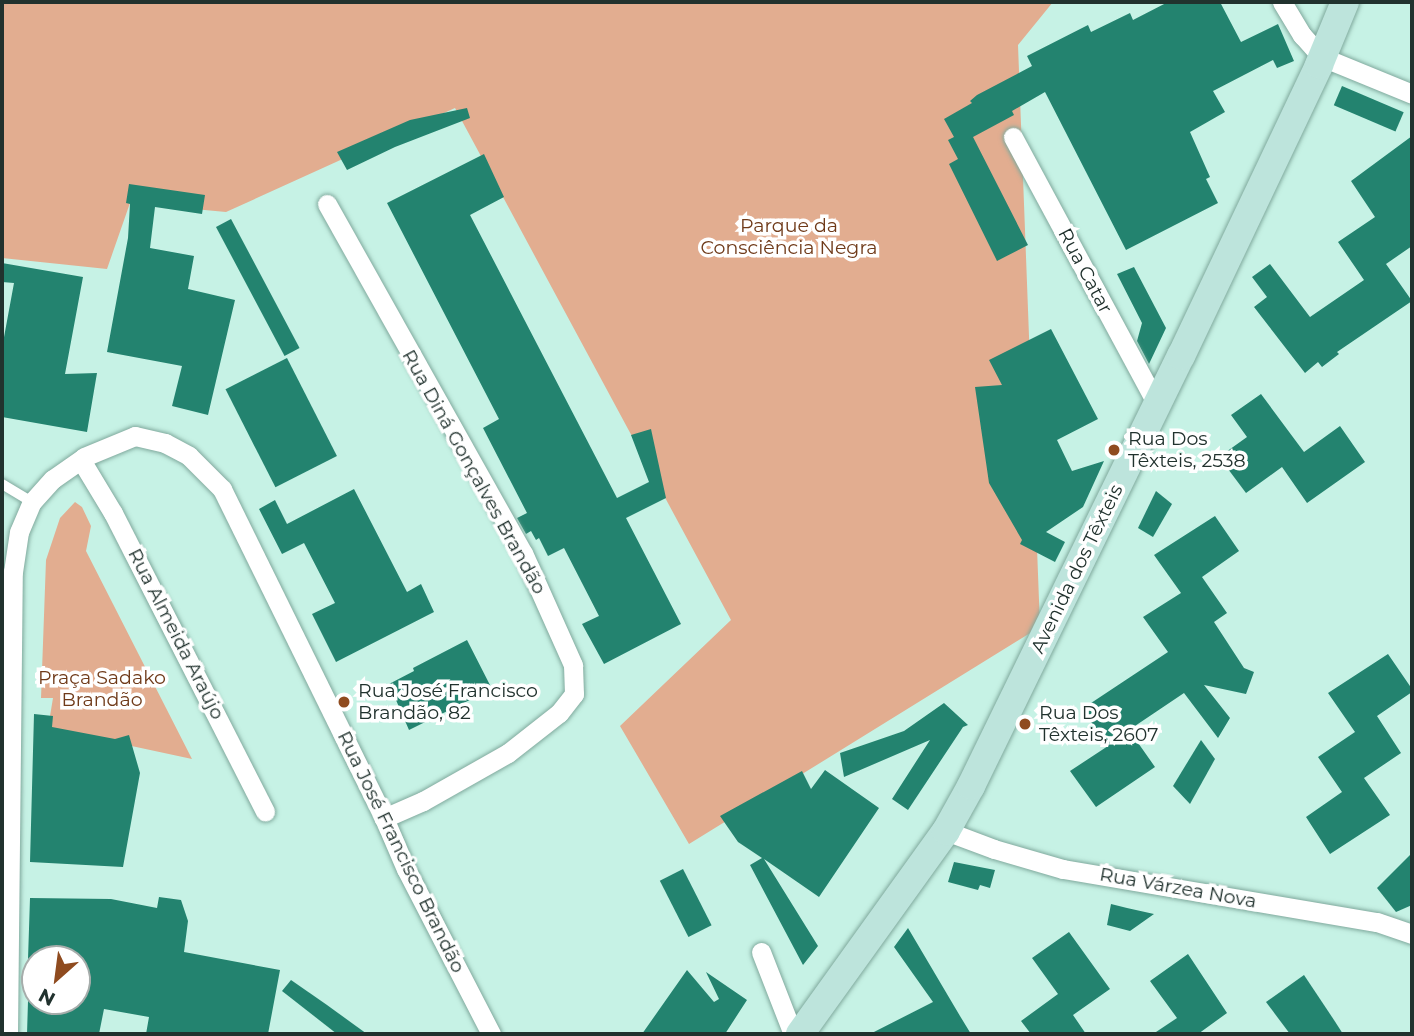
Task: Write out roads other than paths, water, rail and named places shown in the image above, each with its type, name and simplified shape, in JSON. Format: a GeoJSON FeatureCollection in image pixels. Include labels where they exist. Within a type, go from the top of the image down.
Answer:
{"type":"FeatureCollection","features":[{"type":"Feature","properties":{"kind":"street"},"geometry":{"type":"LineString","coordinates":[[1282,2],[1302,35],[1322,57],[1412,94]]}},
{"type":"Feature","properties":{"kind":"street","name":"Avenida dos Têxteis"},"geometry":{"type":"LineString","coordinates":[[800,1034],[947,831],[1157,406],[1322,57],[1345,2]]}},
{"type":"Feature","properties":{"kind":"street","name":"Rua Catar"},"geometry":{"type":"LineString","coordinates":[[1013,136],[1157,406]]}},
{"type":"Feature","properties":{"kind":"street","name":"Rua Diná Gonçalves Brandão"},"geometry":{"type":"LineString","coordinates":[[327,204],[523,552],[573,665],[574,694],[559,713],[509,753],[423,801],[384,818]]}},
{"type":"Feature","properties":{"kind":"street","name":"Rua José Francisco Brandão"},"geometry":{"type":"LineString","coordinates":[[8,1034],[5,991],[13,572],[19,532],[32,502],[53,479],[113,442],[135,436],[165,443],[189,456],[222,489],[384,818],[406,869],[491,1034]]}},
{"type":"Feature","properties":{"kind":"street","name":"Rua Almeida Araújo"},"geometry":{"type":"LineString","coordinates":[[81,460],[113,513],[265,811]]}},
{"type":"Feature","properties":{"kind":"street","name":"Rua Várzea Nova"},"geometry":{"type":"LineString","coordinates":[[947,831],[994,849],[1063,869],[1377,922],[1412,934]]}},
{"type":"Feature","properties":{"kind":"street"},"geometry":{"type":"LineString","coordinates":[[761,952],[793,1034]]}},
{"type":"Feature","properties":{"kind":"lane"},"geometry":{"type":"LineString","coordinates":[[2,484],[32,502]]}},
{"type":"Feature","properties":{"kind":"place","name":"Rua Dos Têxteis, 2538"},"geometry":{"type":"Point","coordinates":[1114,450]}},
{"type":"Feature","properties":{"kind":"place","name":"Rua José Francisco Brandão, 82"},"geometry":{"type":"Point","coordinates":[344,702]}},
{"type":"Feature","properties":{"kind":"place","name":"Rua Dos Têxteis, 2607"},"geometry":{"type":"Point","coordinates":[1025,724]}},
{"type":"Feature","properties":{"kind":"park label","name":"Parque da Consciência Negra"},"geometry":{"type":"Point","coordinates":[789,237]}},
{"type":"Feature","properties":{"kind":"park label","name":"Praça Sadako Brandão"},"geometry":{"type":"Point","coordinates":[102,689]}}]}
